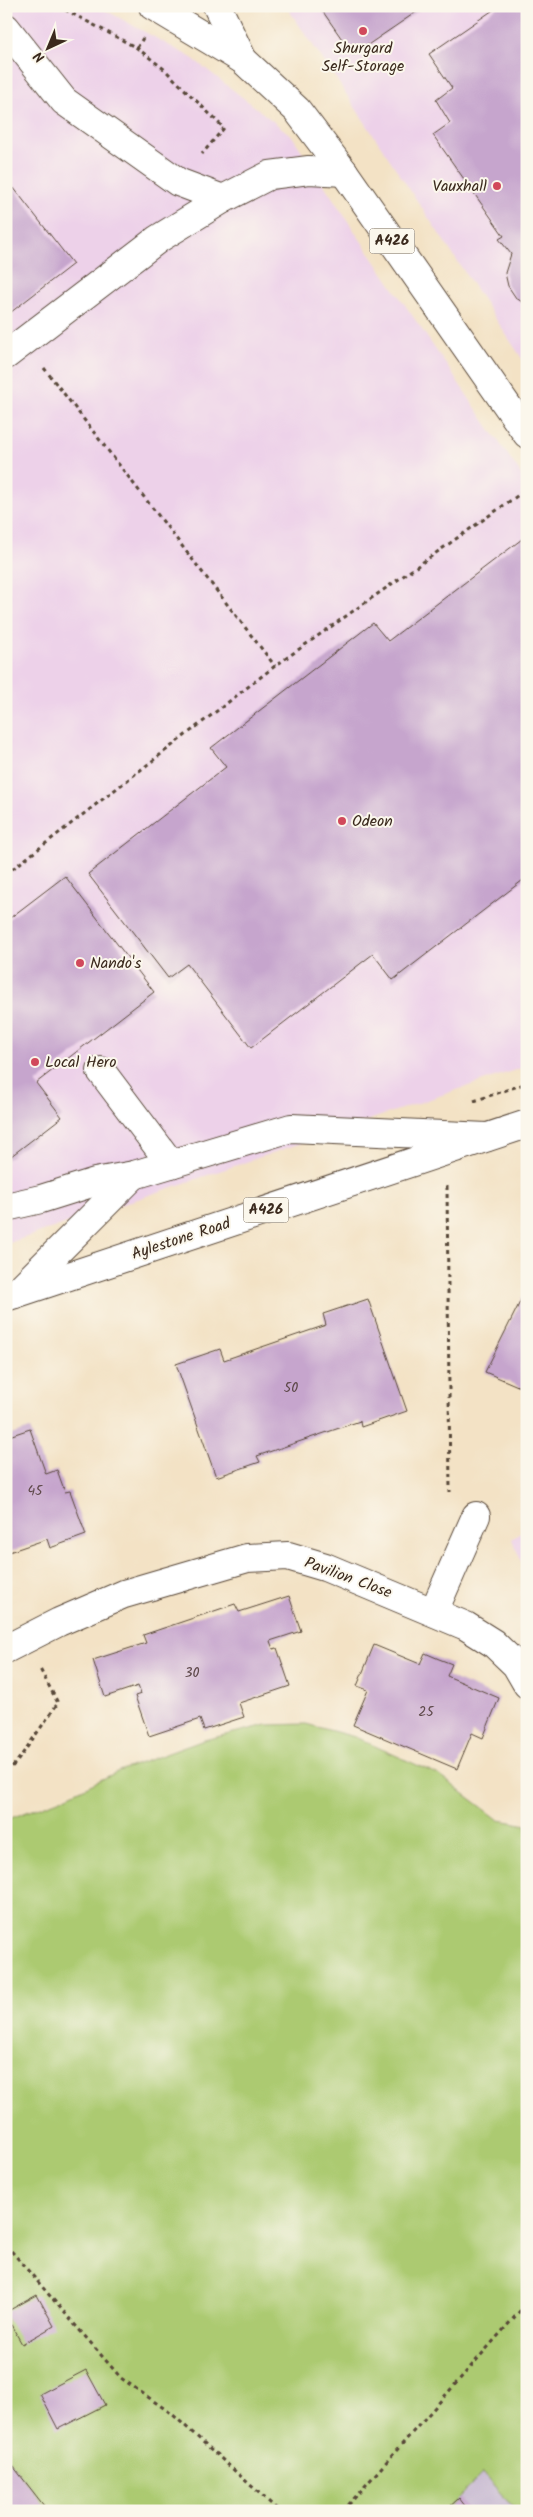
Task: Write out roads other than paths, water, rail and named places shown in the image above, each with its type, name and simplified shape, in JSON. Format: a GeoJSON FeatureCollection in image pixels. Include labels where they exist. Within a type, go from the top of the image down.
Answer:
{"type":"FeatureCollection","features":[{"type":"Feature","properties":{"kind":"main road","name":"A426"},"geometry":{"type":"LineString","coordinates":[[153,6],[243,60],[297,110],[344,172],[527,434]]}},
{"type":"Feature","properties":{"kind":"main road"},"geometry":{"type":"LineString","coordinates":[[217,6],[243,60]]}},
{"type":"Feature","properties":{"kind":"main road"},"geometry":{"type":"LineString","coordinates":[[6,28],[64,101],[178,182],[222,199]]}},
{"type":"Feature","properties":{"kind":"main road"},"geometry":{"type":"LineString","coordinates":[[15,349],[158,239],[222,199],[270,175],[309,170],[344,172]]}},
{"type":"Feature","properties":{"kind":"main road"},"geometry":{"type":"LineString","coordinates":[[101,1071],[171,1164]]}},
{"type":"Feature","properties":{"kind":"main road","name":"Aylestone Road"},"geometry":{"type":"LineString","coordinates":[[11,1295],[527,1124]]}},
{"type":"Feature","properties":{"kind":"main road"},"geometry":{"type":"LineString","coordinates":[[6,1208],[95,1182],[134,1175],[291,1128],[488,1137]]}},
{"type":"Feature","properties":{"kind":"main road"},"geometry":{"type":"LineString","coordinates":[[11,1295],[134,1175]]}},
{"type":"Feature","properties":{"kind":"main road"},"geometry":{"type":"LineString","coordinates":[[434,1611],[476,1516]]}},
{"type":"Feature","properties":{"kind":"main road","name":"Pavilion Close"},"geometry":{"type":"LineString","coordinates":[[16,1644],[59,1622],[124,1594],[247,1558],[288,1556],[325,1567],[466,1626],[493,1642],[516,1665],[527,1684]]}},
{"type":"Feature","properties":{"kind":"place","name":"Shurgard Self-Storage"},"geometry":{"type":"Point","coordinates":[363,31]}},
{"type":"Feature","properties":{"kind":"place","name":"Vauxhall"},"geometry":{"type":"Point","coordinates":[497,186]}},
{"type":"Feature","properties":{"kind":"place","name":"Odeon"},"geometry":{"type":"Point","coordinates":[342,821]}},
{"type":"Feature","properties":{"kind":"place","name":"Nando's"},"geometry":{"type":"Point","coordinates":[80,963]}},
{"type":"Feature","properties":{"kind":"place","name":"Local Hero"},"geometry":{"type":"Point","coordinates":[35,1062]}}]}
